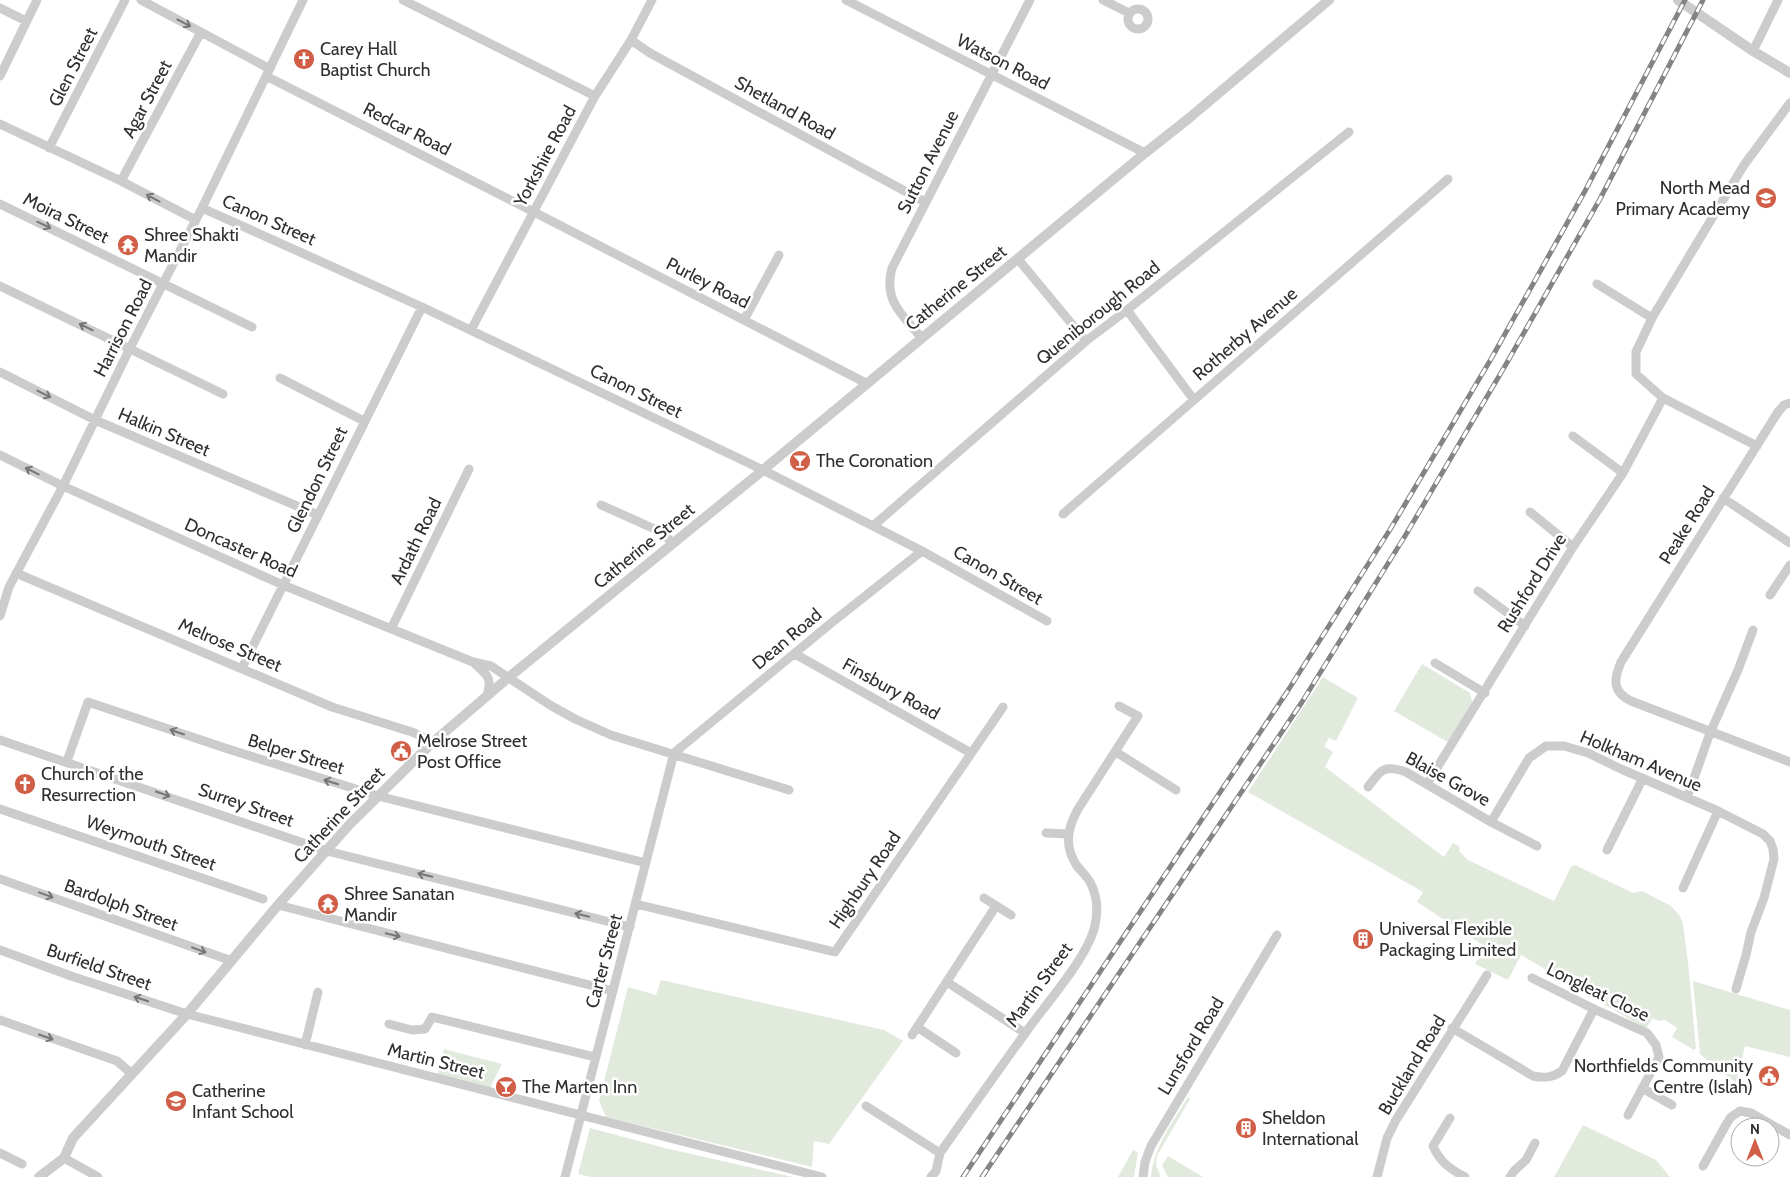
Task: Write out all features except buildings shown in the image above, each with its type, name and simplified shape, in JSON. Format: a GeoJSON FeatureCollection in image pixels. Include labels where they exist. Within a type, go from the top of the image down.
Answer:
{"type":"FeatureCollection","features":[{"type":"Feature","properties":{"kind":"street"},"geometry":{"type":"LineString","coordinates":[[0,76],[37,0]]}},
{"type":"Feature","properties":{"kind":"street","name":"Glen Street"},"geometry":{"type":"LineString","coordinates":[[49,148],[125,0]]}},
{"type":"Feature","properties":{"kind":"street","name":"Redcar Road"},"geometry":{"type":"LineString","coordinates":[[141,0],[200,32],[268,73],[534,212]]}},
{"type":"Feature","properties":{"kind":"street","name":"Harrison Road"},"geometry":{"type":"LineString","coordinates":[[0,616],[8,587],[64,486],[130,348],[164,285],[303,0]]}},
{"type":"Feature","properties":{"kind":"street"},"geometry":{"type":"LineString","coordinates":[[403,0],[595,96]]}},
{"type":"Feature","properties":{"kind":"street","name":"Yorkshire Road"},"geometry":{"type":"LineString","coordinates":[[471,330],[595,96],[631,40],[652,0]]}},
{"type":"Feature","properties":{"kind":"street","name":"Watson Road"},"geometry":{"type":"LineString","coordinates":[[846,0],[1145,153]]}},
{"type":"Feature","properties":{"kind":"street","name":"Sutton Avenue"},"geometry":{"type":"LineString","coordinates":[[921,337],[897,309],[892,300],[889,279],[892,268],[1030,0]]}},
{"type":"Feature","properties":{"kind":"street"},"geometry":{"type":"LineString","coordinates":[[1103,0],[1129,13]]}},
{"type":"Feature","properties":{"kind":"street","name":"Catherine Street"},"geometry":{"type":"LineString","coordinates":[[39,1177],[64,1158],[73,1138],[188,1014],[278,905],[378,796],[432,743],[921,337],[1188,119],[1329,0]]}},
{"type":"Feature","properties":{"kind":"street"},"geometry":{"type":"LineString","coordinates":[[1678,0],[1790,73]]}},
{"type":"Feature","properties":{"kind":"street"},"geometry":{"type":"LineString","coordinates":[[1753,50],[1778,0]]}},
{"type":"Feature","properties":{"kind":"street"},"geometry":{"type":"LineString","coordinates":[[0,8],[26,21]]}},
{"type":"Feature","properties":{"kind":"street","name":"Agar Street"},"geometry":{"type":"LineString","coordinates":[[121,181],[200,32]]}},
{"type":"Feature","properties":{"kind":"street","name":"Shetland Road"},"geometry":{"type":"LineString","coordinates":[[631,40],[650,53],[925,202]]}},
{"type":"Feature","properties":{"kind":"street"},"geometry":{"type":"LineString","coordinates":[[1756,446],[1663,398],[1636,374],[1636,352],[1652,318],[1744,165],[1790,103]]}},
{"type":"Feature","properties":{"kind":"street","name":"Canon Street"},"geometry":{"type":"LineString","coordinates":[[0,124],[121,181],[196,220]]}},
{"type":"Feature","properties":{"kind":"street","name":"Queniborough Road"},"geometry":{"type":"LineString","coordinates":[[873,526],[1086,341],[1349,132]]}},
{"type":"Feature","properties":{"kind":"street","name":"Rotherby Avenue"},"geometry":{"type":"LineString","coordinates":[[1063,514],[1448,180]]}},
{"type":"Feature","properties":{"kind":"street","name":"Moira Street"},"geometry":{"type":"LineString","coordinates":[[0,204],[252,327]]}},
{"type":"Feature","properties":{"kind":"street","name":"Canon Street"},"geometry":{"type":"LineString","coordinates":[[202,208],[422,307],[763,470],[922,551],[1047,621]]}},
{"type":"Feature","properties":{"kind":"street","name":"Purley Road"},"geometry":{"type":"LineString","coordinates":[[534,212],[866,383]]}},
{"type":"Feature","properties":{"kind":"street"},"geometry":{"type":"LineString","coordinates":[[744,320],[779,254]]}},
{"type":"Feature","properties":{"kind":"street"},"geometry":{"type":"LineString","coordinates":[[1018,259],[1086,341]]}},
{"type":"Feature","properties":{"kind":"street"},"geometry":{"type":"LineString","coordinates":[[1596,284],[1652,318]]}},
{"type":"Feature","properties":{"kind":"street"},"geometry":{"type":"LineString","coordinates":[[0,286],[223,394]]}},
{"type":"Feature","properties":{"kind":"street","name":"Glendon Street"},"geometry":{"type":"LineString","coordinates":[[242,668],[422,307]]}},
{"type":"Feature","properties":{"kind":"street"},"geometry":{"type":"LineString","coordinates":[[1127,310],[1194,400]]}},
{"type":"Feature","properties":{"kind":"street","name":"Halkin Street"},"geometry":{"type":"LineString","coordinates":[[0,372],[95,420],[318,515]]}},
{"type":"Feature","properties":{"kind":"street"},"geometry":{"type":"LineString","coordinates":[[280,378],[364,421]]}},
{"type":"Feature","properties":{"kind":"street","name":"Rushford Drive"},"geometry":{"type":"LineString","coordinates":[[1427,784],[1485,693],[1573,547],[1623,474],[1663,398]]}},
{"type":"Feature","properties":{"kind":"street","name":"Peake Road"},"geometry":{"type":"LineString","coordinates":[[1710,733],[1621,696],[1616,689],[1617,670],[1778,412],[1784,404],[1790,403]]}},
{"type":"Feature","properties":{"kind":"street"},"geometry":{"type":"LineString","coordinates":[[1573,436],[1623,474]]}},
{"type":"Feature","properties":{"kind":"street","name":"Doncaster Road"},"geometry":{"type":"LineString","coordinates":[[0,455],[283,585],[473,662],[491,666],[575,719],[611,735],[789,790]]}},
{"type":"Feature","properties":{"kind":"street","name":"Ardath Road"},"geometry":{"type":"LineString","coordinates":[[392,628],[469,469]]}},
{"type":"Feature","properties":{"kind":"street"},"geometry":{"type":"LineString","coordinates":[[1723,498],[1790,543]]}},
{"type":"Feature","properties":{"kind":"street"},"geometry":{"type":"LineString","coordinates":[[601,505],[659,531],[673,543]]}},
{"type":"Feature","properties":{"kind":"street"},"geometry":{"type":"LineString","coordinates":[[1530,512],[1573,547]]}},
{"type":"Feature","properties":{"kind":"street","name":"Dean Road"},"geometry":{"type":"LineString","coordinates":[[674,753],[922,551]]}},
{"type":"Feature","properties":{"kind":"street"},"geometry":{"type":"LineString","coordinates":[[1770,595],[1790,565]]}},
{"type":"Feature","properties":{"kind":"street","name":"Melrose Street"},"geometry":{"type":"LineString","coordinates":[[16,573],[332,707],[412,732],[428,739],[432,743]]}},
{"type":"Feature","properties":{"kind":"street"},"geometry":{"type":"LineString","coordinates":[[1478,591],[1525,626]]}},
{"type":"Feature","properties":{"kind":"street"},"geometry":{"type":"LineString","coordinates":[[1686,798],[1710,733],[1738,670],[1753,630]]}},
{"type":"Feature","properties":{"kind":"street","name":"Finsbury Road"},"geometry":{"type":"LineString","coordinates":[[795,654],[971,753]]}},
{"type":"Feature","properties":{"kind":"street","name":"Doncaster Road"},"geometry":{"type":"LineString","coordinates":[[473,662],[488,676],[490,684],[487,696]]}},
{"type":"Feature","properties":{"kind":"street"},"geometry":{"type":"LineString","coordinates":[[1435,662],[1485,693]]}},
{"type":"Feature","properties":{"kind":"street","name":"Belper Street"},"geometry":{"type":"LineString","coordinates":[[67,761],[88,702],[228,749],[378,796],[646,863]]}},
{"type":"Feature","properties":{"kind":"street"},"geometry":{"type":"LineString","coordinates":[[1046,834],[1068,834],[1074,816],[1138,716],[1119,706]]}},
{"type":"Feature","properties":{"kind":"street","name":"Highbury Road"},"geometry":{"type":"LineString","coordinates":[[636,904],[835,952],[1003,707]]}},
{"type":"Feature","properties":{"kind":"street"},"geometry":{"type":"LineString","coordinates":[[1710,733],[1752,746],[1790,762]]}},
{"type":"Feature","properties":{"kind":"street","name":"Surrey Street"},"geometry":{"type":"LineString","coordinates":[[0,740],[67,761],[327,851],[630,927]]}},
{"type":"Feature","properties":{"kind":"street","name":"Holkham Avenue"},"geometry":{"type":"LineString","coordinates":[[1491,822],[1529,758],[1546,746],[1564,746],[1588,753],[1718,811],[1763,834],[1770,841],[1774,859],[1764,898],[1751,932],[1736,989]]}},
{"type":"Feature","properties":{"kind":"street"},"geometry":{"type":"LineString","coordinates":[[1116,752],[1176,790]]}},
{"type":"Feature","properties":{"kind":"street","name":"Carter Street"},"geometry":{"type":"LineString","coordinates":[[565,1177],[674,753]]}},
{"type":"Feature","properties":{"kind":"street","name":"Blaise Grove"},"geometry":{"type":"LineString","coordinates":[[1368,787],[1380,771],[1391,767],[1406,772],[1491,822]]}},
{"type":"Feature","properties":{"kind":"street"},"geometry":{"type":"LineString","coordinates":[[1607,850],[1643,778]]}},
{"type":"Feature","properties":{"kind":"street","name":"Weymouth Street"},"geometry":{"type":"LineString","coordinates":[[0,809],[263,899]]}},
{"type":"Feature","properties":{"kind":"street"},"geometry":{"type":"LineString","coordinates":[[1683,888],[1718,811]]}},
{"type":"Feature","properties":{"kind":"street"},"geometry":{"type":"LineString","coordinates":[[1491,822],[1536,846]]}},
{"type":"Feature","properties":{"kind":"street","name":"Martin Street"},"geometry":{"type":"LineString","coordinates":[[931,1177],[936,1171],[940,1153],[1083,955],[1095,926],[1096,903],[1094,893],[1088,880],[1074,860],[1068,843],[1068,834]]}},
{"type":"Feature","properties":{"kind":"street","name":"Bardolph Street"},"geometry":{"type":"LineString","coordinates":[[0,879],[232,961]]}},
{"type":"Feature","properties":{"kind":"street"},"geometry":{"type":"LineString","coordinates":[[984,898],[1011,915]]}},
{"type":"Feature","properties":{"kind":"street"},"geometry":{"type":"LineString","coordinates":[[278,905],[613,991]]}},
{"type":"Feature","properties":{"kind":"street"},"geometry":{"type":"LineString","coordinates":[[956,1053],[914,1031],[996,906]]}},
{"type":"Feature","properties":{"kind":"street","name":"Lunsford Road"},"geometry":{"type":"LineString","coordinates":[[1143,1177],[1145,1162],[1151,1146],[1277,936]]}},
{"type":"Feature","properties":{"kind":"street","name":"Burfield Street"},"geometry":{"type":"LineString","coordinates":[[0,950],[71,976],[188,1014]]}},
{"type":"Feature","properties":{"kind":"street","name":"Buckland Road"},"geometry":{"type":"LineString","coordinates":[[1377,1177],[1387,1138],[1396,1120],[1486,975]]}},
{"type":"Feature","properties":{"kind":"street","name":"Longleat Close"},"geometry":{"type":"LineString","coordinates":[[1532,978],[1647,1033],[1656,1045],[1659,1057],[1628,1115]]}},
{"type":"Feature","properties":{"kind":"street"},"geometry":{"type":"LineString","coordinates":[[947,982],[1025,1033]]}},
{"type":"Feature","properties":{"kind":"street"},"geometry":{"type":"LineString","coordinates":[[305,1045],[318,992]]}},
{"type":"Feature","properties":{"kind":"street"},"geometry":{"type":"LineString","coordinates":[[1452,1028],[1533,1076],[1544,1078],[1556,1076],[1562,1071],[1594,1009]]}},
{"type":"Feature","properties":{"kind":"street","name":"Martin Street"},"geometry":{"type":"LineString","coordinates":[[188,1014],[822,1177]]}},
{"type":"Feature","properties":{"kind":"street"},"geometry":{"type":"LineString","coordinates":[[389,1024],[412,1030],[425,1029],[432,1017],[595,1057]]}},
{"type":"Feature","properties":{"kind":"street"},"geometry":{"type":"LineString","coordinates":[[0,1020],[117,1061],[132,1074]]}},
{"type":"Feature","properties":{"kind":"street"},"geometry":{"type":"LineString","coordinates":[[1642,1088],[1672,1105]]}},
{"type":"Feature","properties":{"kind":"street"},"geometry":{"type":"LineString","coordinates":[[866,1106],[940,1153]]}},
{"type":"Feature","properties":{"kind":"street"},"geometry":{"type":"LineString","coordinates":[[1704,1166],[1727,1123],[1731,1117],[1740,1111],[1751,1113],[1790,1135]]}},
{"type":"Feature","properties":{"kind":"street"},"geometry":{"type":"LineString","coordinates":[[1450,1118],[1433,1146],[1439,1159],[1465,1177]]}},
{"type":"Feature","properties":{"kind":"street"},"geometry":{"type":"LineString","coordinates":[[1510,1177],[1526,1160],[1535,1143]]}},
{"type":"Feature","properties":{"kind":"street"},"geometry":{"type":"LineString","coordinates":[[0,1153],[22,1164]]}},
{"type":"Feature","properties":{"kind":"street"},"geometry":{"type":"LineString","coordinates":[[64,1158],[98,1177]]}},
{"type":"Feature","properties":{"kind":"shaded area"},"geometry":{"type":"Polygon","coordinates":[[[1422,664],[1470,693],[1473,706],[1451,744],[1394,711],[1422,664]]]}},
{"type":"Feature","properties":{"kind":"shaded area"},"geometry":{"type":"Polygon","coordinates":[[[1323,677],[1358,698],[1336,741],[1329,738],[1324,746],[1333,752],[1325,767],[1444,857],[1453,843],[1460,847],[1459,851],[1468,860],[1554,901],[1571,867],[1575,865],[1633,893],[1642,891],[1671,906],[1680,916],[1683,924],[1696,1048],[1694,1050],[1672,1037],[1677,1028],[1665,1020],[1659,1021],[1652,1018],[1646,1029],[1521,955],[1508,980],[1475,964],[1486,947],[1417,902],[1423,892],[1248,792],[1323,677]]]}},
{"type":"Feature","properties":{"kind":"shaded area"},"geometry":{"type":"Polygon","coordinates":[[[661,980],[884,1030],[903,1041],[829,1144],[814,1141],[812,1167],[606,1117],[599,1101],[628,987],[656,995],[661,980]]]}},
{"type":"Feature","properties":{"kind":"shaded area"},"geometry":{"type":"Polygon","coordinates":[[[1693,981],[1790,1010],[1790,1057],[1745,1046],[1736,1083],[1700,1054],[1693,981]]]}},
{"type":"Feature","properties":{"kind":"shaded area"},"geometry":{"type":"Polygon","coordinates":[[[444,1049],[502,1064],[489,1090],[437,1077],[444,1049]]]}},
{"type":"Feature","properties":{"kind":"shaded area"},"geometry":{"type":"Polygon","coordinates":[[[1188,1097],[1190,1099],[1157,1156],[1156,1165],[1161,1177],[1151,1177],[1153,1166],[1160,1146],[1188,1097]]]}},
{"type":"Feature","properties":{"kind":"shaded area"},"geometry":{"type":"Polygon","coordinates":[[[1583,1125],[1656,1160],[1670,1177],[1554,1177],[1583,1125]]]}},
{"type":"Feature","properties":{"kind":"shaded area"},"geometry":{"type":"Polygon","coordinates":[[[590,1128],[665,1148],[793,1177],[591,1177],[578,1174],[590,1128]]]}},
{"type":"Feature","properties":{"kind":"shaded area"},"geometry":{"type":"Polygon","coordinates":[[[1133,1150],[1138,1152],[1134,1177],[1118,1177],[1133,1150]]]}},
{"type":"Feature","properties":{"kind":"shaded area"},"geometry":{"type":"Polygon","coordinates":[[[1168,1156],[1203,1177],[1168,1177],[1162,1165],[1168,1156]]]}},
{"type":"Feature","properties":{"kind":"railway"},"geometry":{"type":"LineString","coordinates":[[963,1177],[1287,692],[1391,528],[1491,359],[1585,191],[1685,0]]}},
{"type":"Feature","properties":{"kind":"railway"},"geometry":{"type":"LineString","coordinates":[[982,1177],[1302,702],[1405,536],[1600,199],[1703,0]]}},
{"type":"Feature","properties":{"kind":"place","name":"Carey Hall Baptist Church"},"geometry":{"type":"Point","coordinates":[304,59]}},
{"type":"Feature","properties":{"kind":"place","name":"North Mead Primary Academy"},"geometry":{"type":"Point","coordinates":[1766,198]}},
{"type":"Feature","properties":{"kind":"place","name":"Shree Shakti Mandir"},"geometry":{"type":"Point","coordinates":[128,245]}},
{"type":"Feature","properties":{"kind":"place","name":"The Coronation"},"geometry":{"type":"Point","coordinates":[800,461]}},
{"type":"Feature","properties":{"kind":"place","name":"Melrose Street Post Office"},"geometry":{"type":"Point","coordinates":[401,751]}},
{"type":"Feature","properties":{"kind":"place","name":"Church of the Resurrection"},"geometry":{"type":"Point","coordinates":[25,784]}},
{"type":"Feature","properties":{"kind":"place","name":"Shree Sanatan Mandir"},"geometry":{"type":"Point","coordinates":[328,904]}},
{"type":"Feature","properties":{"kind":"place","name":"Universal Flexible Packaging Limited"},"geometry":{"type":"Point","coordinates":[1363,939]}},
{"type":"Feature","properties":{"kind":"place","name":"Northfields Community Centre (Islah)"},"geometry":{"type":"Point","coordinates":[1769,1076]}},
{"type":"Feature","properties":{"kind":"place","name":"The Marten Inn"},"geometry":{"type":"Point","coordinates":[506,1087]}},
{"type":"Feature","properties":{"kind":"place","name":"Catherine Infant School"},"geometry":{"type":"Point","coordinates":[176,1101]}},
{"type":"Feature","properties":{"kind":"place","name":"Sheldon International"},"geometry":{"type":"Point","coordinates":[1246,1128]}}]}
